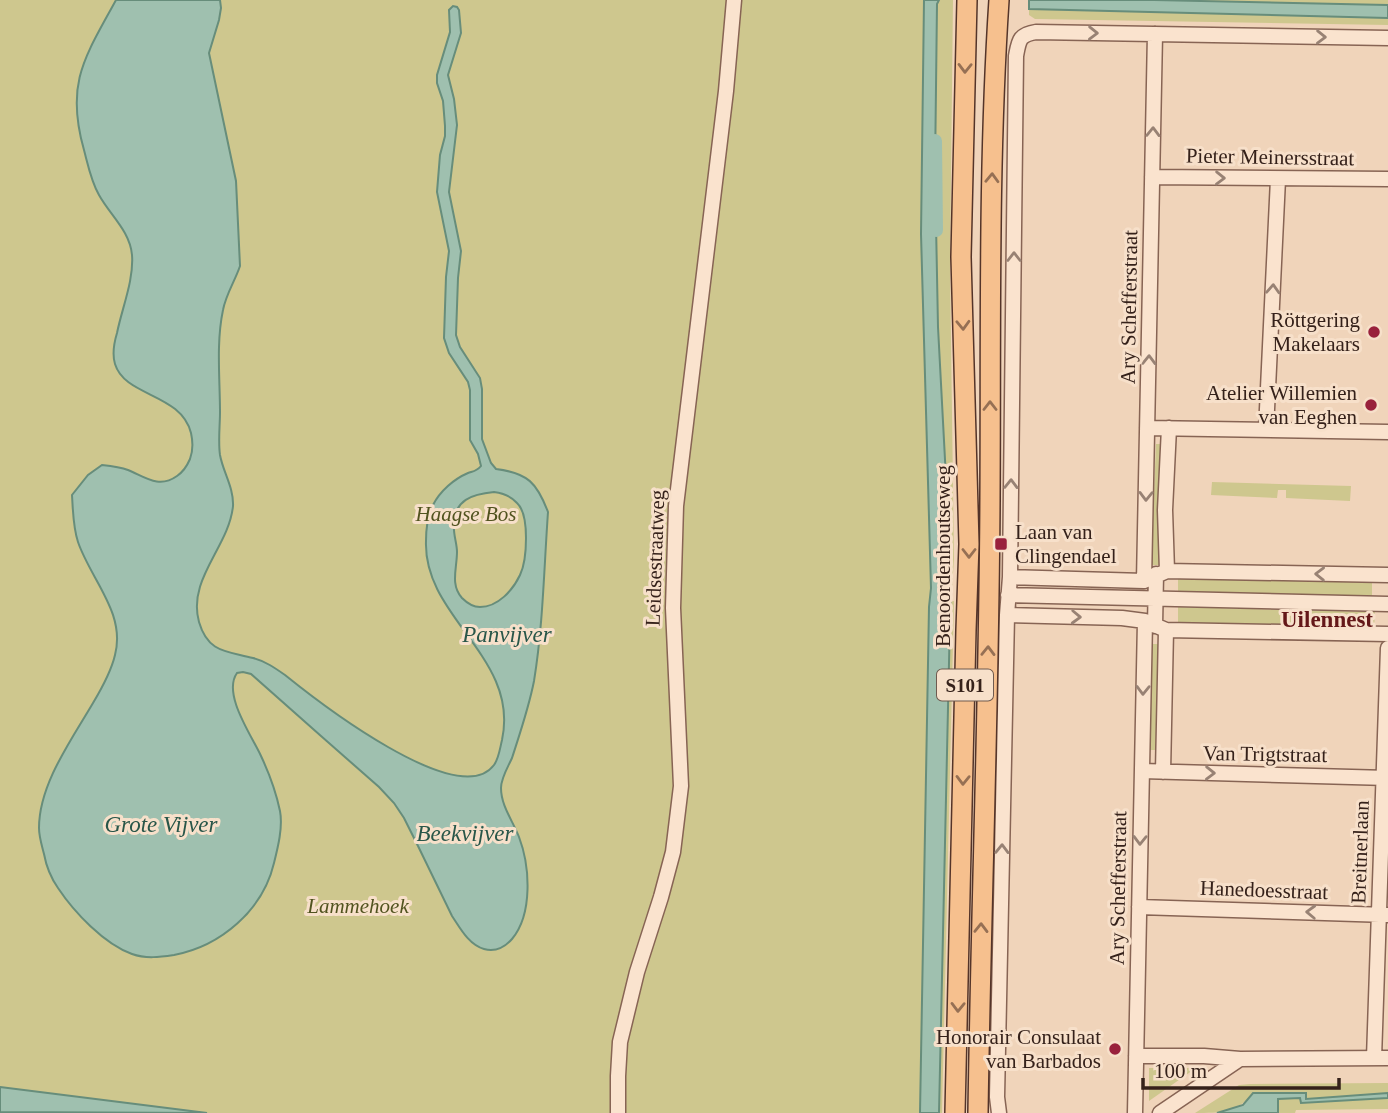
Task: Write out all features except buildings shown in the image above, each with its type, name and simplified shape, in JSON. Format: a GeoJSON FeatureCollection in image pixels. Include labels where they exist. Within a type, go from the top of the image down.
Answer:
{"type":"FeatureCollection","features":[{"type":"Feature","properties":{"kind":"main road","name":"Benoordenhoutseweg"},"geometry":{"type":"LineString","coordinates":[[955,1113],[966,630],[970,564],[961,257],[967,0]]}},
{"type":"Feature","properties":{"kind":"main road","name":"S101"},"geometry":{"type":"LineString","coordinates":[[978,1113],[989,593],[990,249],[999,0]]}},
{"type":"Feature","properties":{"kind":"street","name":"Leidsestraatweg"},"geometry":{"type":"LineString","coordinates":[[618,1113],[620,1042],[637,972],[673,852],[681,786],[673,608],[676,506],[726,91],[734,0]]}},
{"type":"Feature","properties":{"kind":"street"},"geometry":{"type":"LineString","coordinates":[[999,1113],[997,1097],[1010,577],[1018,42],[1025,34],[1036,32],[1388,38]]}},
{"type":"Feature","properties":{"kind":"street","name":"Ary Schefferstraat"},"geometry":{"type":"LineString","coordinates":[[1135,1113],[1142,771],[1156,599],[1147,428],[1155,34]]}},
{"type":"Feature","properties":{"kind":"street","name":"Pieter Meinersstraat"},"geometry":{"type":"LineString","coordinates":[[1152,177],[1388,179]]}},
{"type":"Feature","properties":{"kind":"street"},"geometry":{"type":"LineString","coordinates":[[1266,430],[1278,179]]}},
{"type":"Feature","properties":{"kind":"street"},"geometry":{"type":"LineString","coordinates":[[990,249],[1014,296]]}},
{"type":"Feature","properties":{"kind":"street"},"geometry":{"type":"LineString","coordinates":[[1147,428],[1388,432]]}},
{"type":"Feature","properties":{"kind":"street","name":"Ary Schefferstraat"},"geometry":{"type":"LineString","coordinates":[[1156,575],[1166,510],[1169,428]]}},
{"type":"Feature","properties":{"kind":"street"},"geometry":{"type":"LineString","coordinates":[[1010,577],[1388,575]]}},
{"type":"Feature","properties":{"kind":"street"},"geometry":{"type":"LineString","coordinates":[[1008,595],[1388,604]]}},
{"type":"Feature","properties":{"kind":"street"},"geometry":{"type":"LineString","coordinates":[[1007,615],[1122,618],[1155,625],[1388,634]]}},
{"type":"Feature","properties":{"kind":"street","name":"Ary Schefferstraat"},"geometry":{"type":"LineString","coordinates":[[1155,625],[1163,772]]}},
{"type":"Feature","properties":{"kind":"street","name":"Breitnerlaan"},"geometry":{"type":"LineString","coordinates":[[1381,1058],[1388,648]]}},
{"type":"Feature","properties":{"kind":"street","name":"Van Trigtstraat"},"geometry":{"type":"LineString","coordinates":[[1142,771],[1386,778]]}},
{"type":"Feature","properties":{"kind":"street","name":"Hanedoesstraat"},"geometry":{"type":"LineString","coordinates":[[1139,906],[1383,915]]}},
{"type":"Feature","properties":{"kind":"street"},"geometry":{"type":"LineString","coordinates":[[1136,1056],[1240,1059],[1381,1058]]}},
{"type":"Feature","properties":{"kind":"street"},"geometry":{"type":"LineString","coordinates":[[1160,1113],[1240,1059]]}},
{"type":"Feature","properties":{"kind":"green space","name":"Haagse Bos"},"geometry":{"type":"Polygon","coordinates":[[[0,0],[930,0],[934,514],[920,1113],[0,1113],[0,0]]]}},
{"type":"Feature","properties":{"kind":"green space"},"geometry":{"type":"Polygon","coordinates":[[[939,0],[953,0],[950,267],[954,559],[952,588],[938,327],[935,171],[939,0]]]}},
{"type":"Feature","properties":{"kind":"green space"},"geometry":{"type":"Polygon","coordinates":[[[1154,0],[1388,0],[1388,5],[1154,0]]]}},
{"type":"Feature","properties":{"kind":"green space"},"geometry":{"type":"Polygon","coordinates":[[[1029,9],[1388,18],[1388,25],[1035,19],[1029,15],[1029,9]]]}},
{"type":"Feature","properties":{"kind":"green space"},"geometry":{"type":"Polygon","coordinates":[[[1156,444],[1165,444],[1160,565],[1151,565],[1156,444]]]}},
{"type":"Feature","properties":{"kind":"green space"},"geometry":{"type":"Polygon","coordinates":[[[1212,482],[1351,486],[1350,501],[1286,498],[1286,490],[1278,490],[1277,498],[1211,495],[1212,482]]]}},
{"type":"Feature","properties":{"kind":"green space"},"geometry":{"type":"Polygon","coordinates":[[[1178,574],[1372,578],[1372,597],[1178,593],[1178,574]]]}},
{"type":"Feature","properties":{"kind":"green space"},"geometry":{"type":"Polygon","coordinates":[[[954,601],[942,1113],[939,1113],[949,602],[954,601]]]}},
{"type":"Feature","properties":{"kind":"green space"},"geometry":{"type":"Polygon","coordinates":[[[1178,607],[1375,612],[1374,630],[1178,625],[1178,607]]]}},
{"type":"Feature","properties":{"kind":"green space"},"geometry":{"type":"Polygon","coordinates":[[[1149,644],[1159,644],[1157,750],[1146,750],[1149,644]]]}},
{"type":"Feature","properties":{"kind":"green space"},"geometry":{"type":"Polygon","coordinates":[[[1149,1068],[1196,1068],[1149,1101],[1149,1068]]]}},
{"type":"Feature","properties":{"kind":"green space"},"geometry":{"type":"Polygon","coordinates":[[[1388,1083],[1388,1093],[1306,1099],[1306,1094],[1254,1093],[1234,1108],[1212,1113],[1195,1113],[1239,1085],[1388,1083]]]}},
{"type":"Feature","properties":{"kind":"green space"},"geometry":{"type":"Polygon","coordinates":[[[1300,1098],[1301,1103],[1388,1098],[1388,1109],[1296,1110],[1295,1113],[1278,1113],[1278,1099],[1300,1098]]]}},
{"type":"Feature","properties":{"kind":"water","name":"Grote Vijver"},"geometry":{"type":"Polygon","coordinates":[[[116,0],[220,0],[219,20],[209,53],[236,181],[240,266],[224,304],[219,348],[219,450],[232,493],[233,506],[230,521],[203,577],[199,592],[197,606],[203,632],[213,645],[220,649],[257,659],[274,667],[388,747],[421,764],[451,774],[476,776],[494,765],[497,759],[502,740],[504,711],[497,685],[485,661],[439,593],[429,568],[426,541],[429,514],[439,495],[458,479],[481,466],[470,440],[468,382],[449,353],[444,338],[449,251],[437,192],[445,126],[437,75],[450,32],[449,10],[453,6],[459,10],[461,33],[448,75],[457,125],[449,192],[461,251],[456,335],[460,347],[480,378],[482,439],[491,463],[496,469],[516,473],[530,481],[540,494],[548,512],[534,681],[501,788],[505,807],[523,849],[527,875],[526,903],[519,929],[509,942],[499,948],[488,950],[479,947],[462,931],[394,803],[251,674],[243,672],[237,673],[233,692],[240,715],[269,776],[280,811],[281,824],[268,880],[260,896],[238,923],[208,943],[191,950],[174,955],[137,956],[111,943],[90,926],[55,884],[49,871],[39,831],[44,795],[58,762],[106,680],[117,640],[112,611],[78,542],[72,495],[88,475],[102,465],[125,469],[158,482],[170,480],[185,469],[192,450],[191,433],[185,420],[165,402],[130,383],[121,375],[114,360],[114,345],[129,284],[132,255],[128,238],[94,184],[79,127],[77,106],[81,71],[116,0]],[[494,492],[478,494],[466,500],[455,516],[456,588],[464,600],[477,607],[493,604],[509,592],[520,575],[524,559],[526,527],[521,509],[512,498],[494,492]]]}},
{"type":"Feature","properties":{"kind":"water"},"geometry":{"type":"Polygon","coordinates":[[[924,0],[939,0],[935,171],[938,327],[951,573],[939,1113],[920,1113],[931,588],[921,234],[924,0]]]}},
{"type":"Feature","properties":{"kind":"water"},"geometry":{"type":"Polygon","coordinates":[[[1029,0],[1388,5],[1388,18],[1029,9],[1029,0]]]}},
{"type":"Feature","properties":{"kind":"water"},"geometry":{"type":"Polygon","coordinates":[[[0,1087],[207,1113],[0,1112],[0,1087]]]}},
{"type":"Feature","properties":{"kind":"water"},"geometry":{"type":"Polygon","coordinates":[[[1253,1093],[1306,1093],[1306,1099],[1388,1093],[1388,1098],[1301,1103],[1300,1098],[1278,1099],[1278,1113],[1217,1113],[1243,1105],[1253,1093]]]}},
{"type":"Feature","properties":{"kind":"waterway"},"geometry":{"type":"LineString","coordinates":[[935,141],[936,230]]}},
{"type":"Feature","properties":{"kind":"place","name":"Röttgering Makelaars"},"geometry":{"type":"Point","coordinates":[1374,332]}},
{"type":"Feature","properties":{"kind":"place","name":"Atelier Willemien van Eeghen"},"geometry":{"type":"Point","coordinates":[1371,405]}},
{"type":"Feature","properties":{"kind":"place","name":"Laan van Clingendael"},"geometry":{"type":"Point","coordinates":[1001,544]}},
{"type":"Feature","properties":{"kind":"place","name":"Honorair Consulaat van Barbados"},"geometry":{"type":"Point","coordinates":[1115,1049]}},
{"type":"Feature","properties":{"kind":"district","name":"Uilennest"},"geometry":{"type":"Point","coordinates":[1327,619]}},
{"type":"Feature","properties":{"kind":"water label","name":"Panvijver"},"geometry":{"type":"Point","coordinates":[507,634]}},
{"type":"Feature","properties":{"kind":"water label","name":"Beekvijver"},"geometry":{"type":"Point","coordinates":[465,833]}},
{"type":"Feature","properties":{"kind":"park label","name":"Lammehoek"},"geometry":{"type":"Point","coordinates":[358,906]}}]}
